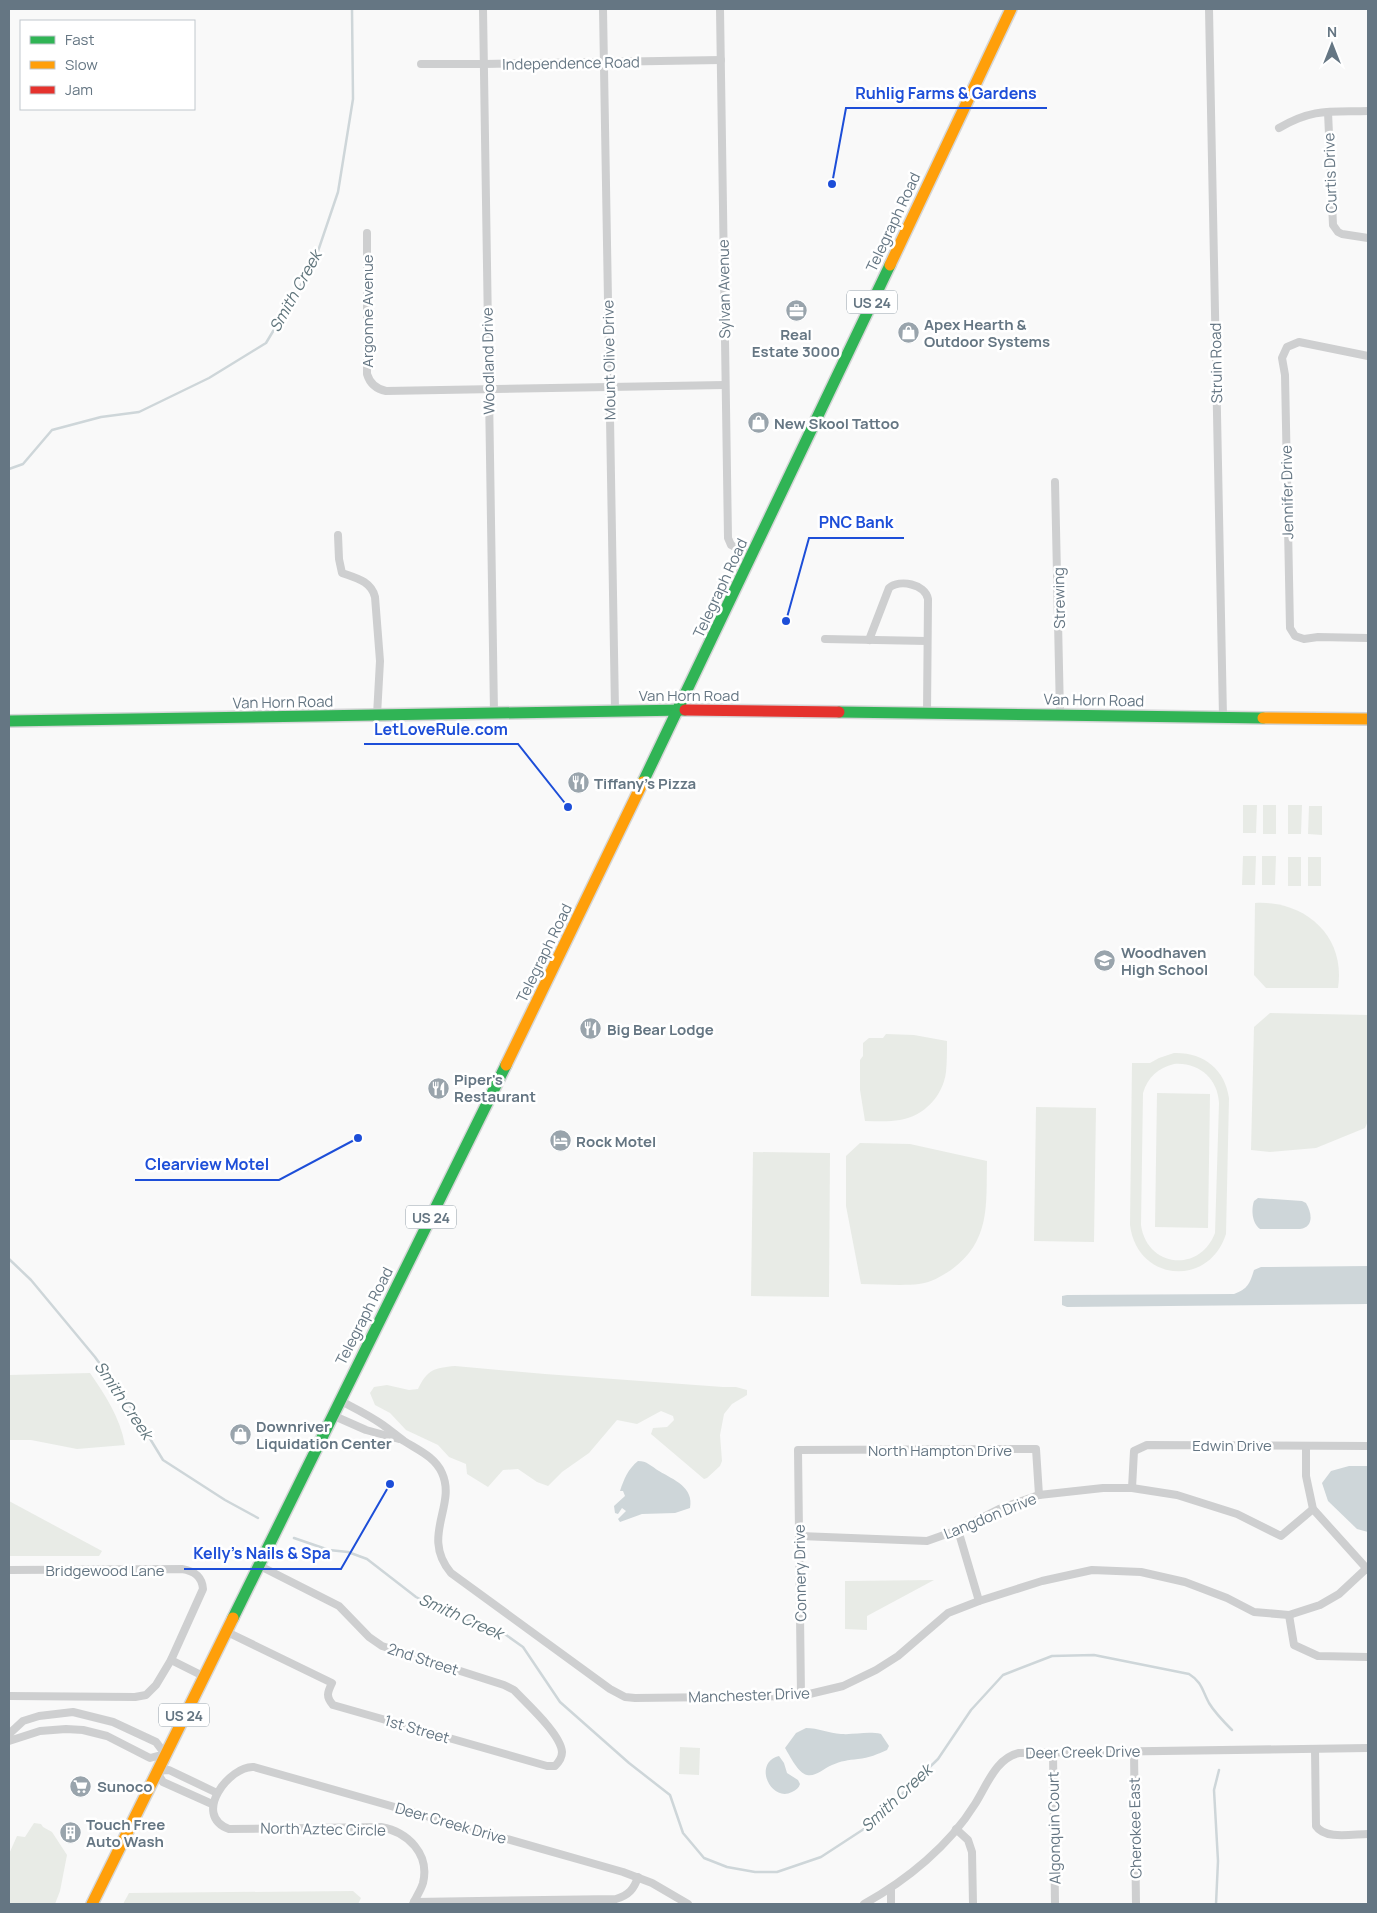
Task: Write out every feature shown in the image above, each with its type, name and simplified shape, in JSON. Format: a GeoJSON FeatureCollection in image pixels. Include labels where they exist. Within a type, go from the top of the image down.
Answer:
{"type":"FeatureCollection","features":[{"type":"Feature","properties":{"kind":"main road","name":"Telegraph Road"},"geometry":{"type":"LineString","coordinates":[[92,1904],[332,1414],[533,1010],[752,556],[1011,9]]}},
{"type":"Feature","properties":{"kind":"main road","name":"Van Horn Road"},"geometry":{"type":"LineString","coordinates":[[9,721],[615,710],[1368,719]]}},
{"type":"Feature","properties":{"kind":"street","name":"Woodland Drive"},"geometry":{"type":"LineString","coordinates":[[483,9],[486,299],[494,713]]}},
{"type":"Feature","properties":{"kind":"street","name":"Mount Olive Drive"},"geometry":{"type":"LineString","coordinates":[[603,9],[615,710]]}},
{"type":"Feature","properties":{"kind":"street","name":"Sylvan Avenue"},"geometry":{"type":"LineString","coordinates":[[720,9],[728,538],[732,545],[752,556]]}},
{"type":"Feature","properties":{"kind":"street","name":"Struin Road"},"geometry":{"type":"LineString","coordinates":[[1209,9],[1223,717]]}},
{"type":"Feature","properties":{"kind":"street","name":"Independence Road"},"geometry":{"type":"LineString","coordinates":[[421,64],[721,60]]}},
{"type":"Feature","properties":{"kind":"street"},"geometry":{"type":"LineString","coordinates":[[1280,128],[1294,119],[1315,112],[1368,111]]}},
{"type":"Feature","properties":{"kind":"street","name":"Curtis Drive"},"geometry":{"type":"LineString","coordinates":[[1328,112],[1333,225],[1342,234],[1368,238]]}},
{"type":"Feature","properties":{"kind":"street","name":"Argonne Avenue"},"geometry":{"type":"LineString","coordinates":[[367,233],[367,374],[370,381],[374,386],[386,391],[489,389]]}},
{"type":"Feature","properties":{"kind":"street","name":"Jennifer Drive"},"geometry":{"type":"LineString","coordinates":[[1368,356],[1298,342],[1285,350],[1282,358],[1285,384],[1290,628],[1294,634],[1304,639],[1318,637],[1368,638]]}},
{"type":"Feature","properties":{"kind":"street"},"geometry":{"type":"LineString","coordinates":[[489,389],[725,385]]}},
{"type":"Feature","properties":{"kind":"street","name":"Strewing"},"geometry":{"type":"LineString","coordinates":[[1056,482],[1060,714]]}},
{"type":"Feature","properties":{"kind":"street"},"geometry":{"type":"LineString","coordinates":[[338,534],[339,559],[342,573],[366,582],[373,589],[375,597],[380,660],[377,715]]}},
{"type":"Feature","properties":{"kind":"street"},"geometry":{"type":"LineString","coordinates":[[870,640],[887,590],[892,585],[918,586],[925,592],[928,599],[927,713]]}},
{"type":"Feature","properties":{"kind":"street"},"geometry":{"type":"LineString","coordinates":[[825,639],[927,641]]}},
{"type":"Feature","properties":{"kind":"street","name":"Manchester Drive"},"geometry":{"type":"LineString","coordinates":[[339,1400],[382,1424],[403,1441],[427,1455],[442,1473],[446,1493],[438,1540],[440,1553],[446,1566],[456,1578],[610,1689],[625,1696],[635,1698],[801,1696],[843,1686],[876,1670],[898,1656],[948,1613],[1042,1581],[1092,1570],[1140,1572],[1185,1582],[1227,1598],[1254,1612],[1289,1615],[1320,1605],[1339,1594],[1368,1568]]}},
{"type":"Feature","properties":{"kind":"street","name":"Manchester Drive"},"geometry":{"type":"LineString","coordinates":[[332,1414],[366,1430],[403,1441]]}},
{"type":"Feature","properties":{"kind":"street","name":"Edwin Drive"},"geometry":{"type":"LineString","coordinates":[[1132,1488],[1134,1451],[1147,1445],[1368,1446]]}},
{"type":"Feature","properties":{"kind":"street"},"geometry":{"type":"LineString","coordinates":[[1306,1446],[1306,1476],[1313,1509],[1368,1568]]}},
{"type":"Feature","properties":{"kind":"street","name":"Connery Drive"},"geometry":{"type":"LineString","coordinates":[[798,1450],[801,1696]]}},
{"type":"Feature","properties":{"kind":"street","name":"North Hampton Drive"},"geometry":{"type":"LineString","coordinates":[[798,1450],[1036,1450],[1039,1496]]}},
{"type":"Feature","properties":{"kind":"street","name":"Langdon Drive"},"geometry":{"type":"LineString","coordinates":[[800,1536],[927,1541],[958,1530],[999,1509],[1039,1496],[1082,1489],[1132,1488],[1177,1494],[1237,1514],[1281,1536],[1313,1509]]}},
{"type":"Feature","properties":{"kind":"street"},"geometry":{"type":"LineString","coordinates":[[958,1530],[979,1601]]}},
{"type":"Feature","properties":{"kind":"street","name":"2nd Street"},"geometry":{"type":"LineString","coordinates":[[258,1565],[339,1606],[369,1637],[382,1646],[504,1685],[514,1690],[519,1696]]}},
{"type":"Feature","properties":{"kind":"street","name":"Bridgewood Lane"},"geometry":{"type":"LineString","coordinates":[[9,1570],[182,1570],[193,1572],[200,1578],[203,1589],[171,1660],[156,1685],[146,1694],[140,1696],[9,1696]]}},
{"type":"Feature","properties":{"kind":"street"},"geometry":{"type":"LineString","coordinates":[[1289,1615],[1294,1645],[1318,1656],[1368,1657]]}},
{"type":"Feature","properties":{"kind":"street","name":"1st Street"},"geometry":{"type":"LineString","coordinates":[[225,1631],[332,1683],[327,1692],[328,1699],[333,1705],[547,1766],[555,1766],[560,1761],[562,1753],[558,1740],[519,1696]]}},
{"type":"Feature","properties":{"kind":"street"},"geometry":{"type":"LineString","coordinates":[[171,1660],[203,1676]]}},
{"type":"Feature","properties":{"kind":"street"},"geometry":{"type":"LineString","coordinates":[[73,1712],[113,1722],[156,1742],[165,1754],[150,1758],[107,1736],[84,1730],[58,1729],[40,1731],[13,1740],[9,1732],[23,1721],[39,1716],[73,1712]]}},
{"type":"Feature","properties":{"kind":"street"},"geometry":{"type":"LineString","coordinates":[[107,1736],[113,1722]]}},
{"type":"Feature","properties":{"kind":"street","name":"Deer Creek Drive"},"geometry":{"type":"LineString","coordinates":[[864,1904],[891,1888],[924,1862],[956,1829],[998,1766],[1005,1758],[1019,1753],[1368,1748]]}},
{"type":"Feature","properties":{"kind":"street"},"geometry":{"type":"LineString","coordinates":[[1315,1749],[1316,1826],[1320,1831],[1328,1834],[1368,1834]]}},
{"type":"Feature","properties":{"kind":"street","name":"Cherokee East"},"geometry":{"type":"LineString","coordinates":[[1134,1751],[1136,1904]]}},
{"type":"Feature","properties":{"kind":"street","name":"Algonquin Court"},"geometry":{"type":"LineString","coordinates":[[1053,1752],[1055,1904]]}},
{"type":"Feature","properties":{"kind":"street","name":"Deer Creek Drive"},"geometry":{"type":"LineString","coordinates":[[212,1804],[217,1793],[236,1772],[244,1767],[254,1767],[638,1877],[688,1904]]}},
{"type":"Feature","properties":{"kind":"street"},"geometry":{"type":"LineString","coordinates":[[212,1804],[163,1782],[156,1771],[169,1770],[217,1793]]}},
{"type":"Feature","properties":{"kind":"street","name":"North Aztec Circle"},"geometry":{"type":"LineString","coordinates":[[212,1804],[216,1820],[220,1825],[229,1829],[381,1827],[399,1832],[416,1846],[423,1864],[423,1881],[414,1903]]}},
{"type":"Feature","properties":{"kind":"street"},"geometry":{"type":"LineString","coordinates":[[956,1829],[968,1840],[972,1852],[973,1904]]}},
{"type":"Feature","properties":{"kind":"street"},"geometry":{"type":"LineString","coordinates":[[414,1903],[616,1899],[624,1897],[631,1892],[638,1877]]}},
{"type":"Feature","properties":{"kind":"street"},"geometry":{"type":"LineString","coordinates":[[891,1888],[892,1904]]}},
{"type":"Feature","properties":{"kind":"shaded area"},"geometry":{"type":"Polygon","coordinates":[[[1243,805],[1257,805],[1256,833],[1243,833],[1243,805]]]}},
{"type":"Feature","properties":{"kind":"shaded area"},"geometry":{"type":"Polygon","coordinates":[[[1263,805],[1276,805],[1276,834],[1263,834],[1263,805]]]}},
{"type":"Feature","properties":{"kind":"shaded area"},"geometry":{"type":"Polygon","coordinates":[[[1288,805],[1302,805],[1301,834],[1288,834],[1288,805]]]}},
{"type":"Feature","properties":{"kind":"shaded area"},"geometry":{"type":"Polygon","coordinates":[[[1309,806],[1322,806],[1322,835],[1308,834],[1309,806]]]}},
{"type":"Feature","properties":{"kind":"shaded area"},"geometry":{"type":"Polygon","coordinates":[[[1243,856],[1256,856],[1255,885],[1242,885],[1243,856]]]}},
{"type":"Feature","properties":{"kind":"shaded area"},"geometry":{"type":"Polygon","coordinates":[[[1262,856],[1276,856],[1275,885],[1262,885],[1262,856]]]}},
{"type":"Feature","properties":{"kind":"shaded area"},"geometry":{"type":"Polygon","coordinates":[[[1288,857],[1301,857],[1301,886],[1288,886],[1288,857]]]}},
{"type":"Feature","properties":{"kind":"shaded area"},"geometry":{"type":"Polygon","coordinates":[[[1308,857],[1321,857],[1321,886],[1308,886],[1308,857]]]}},
{"type":"Feature","properties":{"kind":"shaded area"},"geometry":{"type":"Polygon","coordinates":[[[1255,903],[1273,904],[1290,908],[1305,915],[1318,925],[1328,937],[1335,952],[1339,969],[1338,988],[1266,988],[1254,975],[1255,903]]]}},
{"type":"Feature","properties":{"kind":"shaded area"},"geometry":{"type":"Polygon","coordinates":[[[1270,1013],[1368,1015],[1368,1121],[1365,1128],[1316,1148],[1270,1152],[1251,1150],[1254,1027],[1270,1013]]]}},
{"type":"Feature","properties":{"kind":"shaded area"},"geometry":{"type":"Polygon","coordinates":[[[886,1034],[914,1035],[947,1041],[944,1081],[931,1104],[917,1114],[896,1121],[865,1121],[860,1090],[860,1060],[863,1056],[863,1043],[869,1038],[883,1038],[886,1034]]]}},
{"type":"Feature","properties":{"kind":"shaded area"},"geometry":{"type":"Polygon","coordinates":[[[1174,1053],[1185,1053],[1203,1059],[1211,1064],[1223,1079],[1229,1098],[1226,1234],[1217,1251],[1205,1263],[1190,1270],[1174,1271],[1159,1267],[1146,1258],[1135,1244],[1130,1225],[1132,1063],[1150,1063],[1174,1053]],[[1174,1064],[1158,1071],[1148,1082],[1143,1093],[1141,1225],[1145,1239],[1153,1250],[1163,1257],[1175,1260],[1187,1259],[1198,1255],[1208,1246],[1215,1233],[1218,1094],[1215,1086],[1206,1074],[1199,1069],[1183,1064],[1174,1064]]]}},
{"type":"Feature","properties":{"kind":"shaded area"},"geometry":{"type":"Polygon","coordinates":[[[1157,1093],[1210,1094],[1208,1228],[1155,1227],[1157,1093]]]}},
{"type":"Feature","properties":{"kind":"shaded area"},"geometry":{"type":"Polygon","coordinates":[[[1036,1107],[1096,1108],[1094,1242],[1034,1241],[1036,1107]]]}},
{"type":"Feature","properties":{"kind":"shaded area"},"geometry":{"type":"Polygon","coordinates":[[[860,1143],[910,1144],[987,1161],[986,1207],[980,1234],[964,1259],[951,1270],[936,1279],[923,1283],[905,1285],[861,1284],[846,1206],[846,1156],[860,1143]]]}},
{"type":"Feature","properties":{"kind":"shaded area"},"geometry":{"type":"Polygon","coordinates":[[[753,1152],[830,1153],[829,1297],[751,1296],[753,1152]]]}},
{"type":"Feature","properties":{"kind":"shaded area"},"geometry":{"type":"Polygon","coordinates":[[[1258,1198],[1302,1201],[1306,1203],[1310,1211],[1310,1223],[1305,1228],[1300,1229],[1260,1229],[1255,1223],[1252,1212],[1254,1201],[1258,1198]]]}},
{"type":"Feature","properties":{"kind":"shaded area"},"geometry":{"type":"Polygon","coordinates":[[[1368,1266],[1368,1304],[1067,1307],[1062,1305],[1062,1296],[1067,1295],[1234,1294],[1245,1288],[1250,1282],[1254,1270],[1261,1267],[1368,1266]]]}},
{"type":"Feature","properties":{"kind":"shaded area"},"geometry":{"type":"Polygon","coordinates":[[[455,1366],[736,1387],[747,1390],[747,1395],[732,1404],[724,1414],[720,1435],[722,1461],[720,1466],[707,1478],[704,1479],[651,1434],[653,1428],[667,1427],[674,1420],[673,1416],[661,1411],[637,1424],[617,1420],[589,1453],[562,1472],[548,1486],[537,1482],[518,1469],[503,1470],[488,1487],[467,1474],[466,1464],[449,1457],[438,1445],[406,1430],[390,1413],[375,1405],[370,1393],[374,1387],[387,1385],[409,1390],[418,1389],[425,1377],[432,1371],[455,1366]]]}},
{"type":"Feature","properties":{"kind":"shaded area"},"geometry":{"type":"Polygon","coordinates":[[[90,1373],[116,1416],[125,1445],[77,1449],[31,1440],[9,1440],[9,1375],[90,1373]]]}},
{"type":"Feature","properties":{"kind":"shaded area"},"geometry":{"type":"Polygon","coordinates":[[[638,1461],[649,1464],[682,1485],[689,1495],[690,1508],[675,1513],[642,1514],[620,1522],[618,1519],[626,1511],[622,1508],[618,1514],[615,1513],[614,1506],[625,1496],[623,1491],[620,1491],[629,1471],[638,1461]]]}},
{"type":"Feature","properties":{"kind":"shaded area"},"geometry":{"type":"Polygon","coordinates":[[[1349,1466],[1368,1466],[1368,1532],[1357,1529],[1328,1501],[1322,1483],[1331,1471],[1349,1466]]]}},
{"type":"Feature","properties":{"kind":"shaded area"},"geometry":{"type":"Polygon","coordinates":[[[9,1501],[102,1551],[99,1556],[9,1556],[9,1501]]]}},
{"type":"Feature","properties":{"kind":"shaded area"},"geometry":{"type":"Polygon","coordinates":[[[934,1580],[867,1616],[867,1630],[845,1629],[845,1581],[934,1580]]]}},
{"type":"Feature","properties":{"kind":"shaded area"},"geometry":{"type":"Polygon","coordinates":[[[806,1728],[841,1734],[881,1734],[889,1746],[887,1750],[873,1756],[848,1760],[829,1766],[817,1774],[807,1775],[797,1768],[785,1748],[796,1733],[806,1728]]]}},
{"type":"Feature","properties":{"kind":"shaded area"},"geometry":{"type":"Polygon","coordinates":[[[680,1747],[700,1748],[699,1775],[679,1774],[680,1747]]]}},
{"type":"Feature","properties":{"kind":"shaded area"},"geometry":{"type":"Polygon","coordinates":[[[779,1756],[784,1763],[787,1773],[798,1780],[800,1784],[797,1789],[784,1794],[777,1792],[772,1787],[766,1773],[767,1766],[771,1760],[779,1756]]]}},
{"type":"Feature","properties":{"kind":"shaded area"},"geometry":{"type":"Polygon","coordinates":[[[34,1823],[41,1824],[52,1832],[67,1855],[60,1891],[55,1904],[9,1904],[9,1854],[17,1836],[25,1837],[34,1823]]]}},
{"type":"Feature","properties":{"kind":"shaded area"},"geometry":{"type":"Polygon","coordinates":[[[353,1891],[361,1898],[358,1904],[123,1904],[129,1893],[353,1891]]]}},
{"type":"Feature","properties":{"kind":"waterway","name":"Smith Creek"},"geometry":{"type":"LineString","coordinates":[[9,469],[23,464],[52,430],[101,417],[139,412],[209,378],[266,343],[314,263],[338,192],[353,99],[352,9]]}},
{"type":"Feature","properties":{"kind":"waterway","name":"Smith Creek"},"geometry":{"type":"LineString","coordinates":[[9,1259],[31,1280],[95,1357],[130,1406],[163,1460],[225,1500],[258,1518]]}},
{"type":"Feature","properties":{"kind":"waterway","name":"Smith Creek"},"geometry":{"type":"LineString","coordinates":[[294,1538],[329,1550],[348,1552],[367,1559],[416,1597],[449,1614],[499,1630],[523,1647],[560,1702],[629,1763],[670,1795],[683,1833],[704,1858],[727,1867],[755,1872],[777,1872],[821,1857],[870,1825],[938,1759],[971,1710],[1003,1675],[1052,1656],[1094,1655],[1189,1674],[1199,1683],[1211,1707],[1232,1730]]}},
{"type":"Feature","properties":{"kind":"waterway","name":"Smith Creek"},"geometry":{"type":"LineString","coordinates":[[1216,1904],[1218,1861],[1214,1790],[1219,1770]]}},
{"type":"Feature","properties":{"kind":"traffic: fast"},"geometry":{"type":"LineString","coordinates":[[643,782],[890,265]]}},
{"type":"Feature","properties":{"kind":"traffic: fast"},"geometry":{"type":"LineString","coordinates":[[9,721],[685,710]]}},
{"type":"Feature","properties":{"kind":"traffic: fast"},"geometry":{"type":"LineString","coordinates":[[839,712],[1263,718]]}},
{"type":"Feature","properties":{"kind":"traffic: fast"},"geometry":{"type":"LineString","coordinates":[[233,1618],[506,1065]]}},
{"type":"Feature","properties":{"kind":"traffic: slow"},"geometry":{"type":"LineString","coordinates":[[890,265],[1011,9]]}},
{"type":"Feature","properties":{"kind":"traffic: slow"},"geometry":{"type":"LineString","coordinates":[[1263,718],[1368,719]]}},
{"type":"Feature","properties":{"kind":"traffic: slow"},"geometry":{"type":"LineString","coordinates":[[506,1065],[643,782]]}},
{"type":"Feature","properties":{"kind":"traffic: slow"},"geometry":{"type":"LineString","coordinates":[[92,1904],[233,1618]]}},
{"type":"Feature","properties":{"kind":"traffic: jam"},"geometry":{"type":"LineString","coordinates":[[685,710],[839,712]]}},
{"type":"Feature","properties":{"kind":"place","name":"Ruhlig Farms & Gardens"},"geometry":{"type":"Point","coordinates":[832,184]}},
{"type":"Feature","properties":{"kind":"place","name":"Real Estate 3000"},"geometry":{"type":"Point","coordinates":[796,311]}},
{"type":"Feature","properties":{"kind":"place","name":"Apex Hearth & Outdoor Systems"},"geometry":{"type":"Point","coordinates":[908,333]}},
{"type":"Feature","properties":{"kind":"place","name":"New Skool Tattoo"},"geometry":{"type":"Point","coordinates":[758,423]}},
{"type":"Feature","properties":{"kind":"place","name":"PNC Bank"},"geometry":{"type":"Point","coordinates":[786,621]}},
{"type":"Feature","properties":{"kind":"place","name":"Tiffany's Pizza"},"geometry":{"type":"Point","coordinates":[578,783]}},
{"type":"Feature","properties":{"kind":"place","name":"LetLoveRule.com"},"geometry":{"type":"Point","coordinates":[568,807]}},
{"type":"Feature","properties":{"kind":"place","name":"Woodhaven High School"},"geometry":{"type":"Point","coordinates":[1105,961]}},
{"type":"Feature","properties":{"kind":"place","name":"Big Bear Lodge"},"geometry":{"type":"Point","coordinates":[591,1029]}},
{"type":"Feature","properties":{"kind":"place","name":"Piper's Restaurant"},"geometry":{"type":"Point","coordinates":[438,1088]}},
{"type":"Feature","properties":{"kind":"place","name":"Clearview Motel"},"geometry":{"type":"Point","coordinates":[358,1138]}},
{"type":"Feature","properties":{"kind":"place","name":"Rock Motel"},"geometry":{"type":"Point","coordinates":[560,1141]}},
{"type":"Feature","properties":{"kind":"place","name":"Downriver Liquidation Center"},"geometry":{"type":"Point","coordinates":[240,1435]}},
{"type":"Feature","properties":{"kind":"place","name":"Kelly's Nails & Spa"},"geometry":{"type":"Point","coordinates":[390,1484]}},
{"type":"Feature","properties":{"kind":"place","name":"Sunoco"},"geometry":{"type":"Point","coordinates":[81,1786]}},
{"type":"Feature","properties":{"kind":"place","name":"Touch Free Auto Wash"},"geometry":{"type":"Point","coordinates":[70,1833]}}]}
